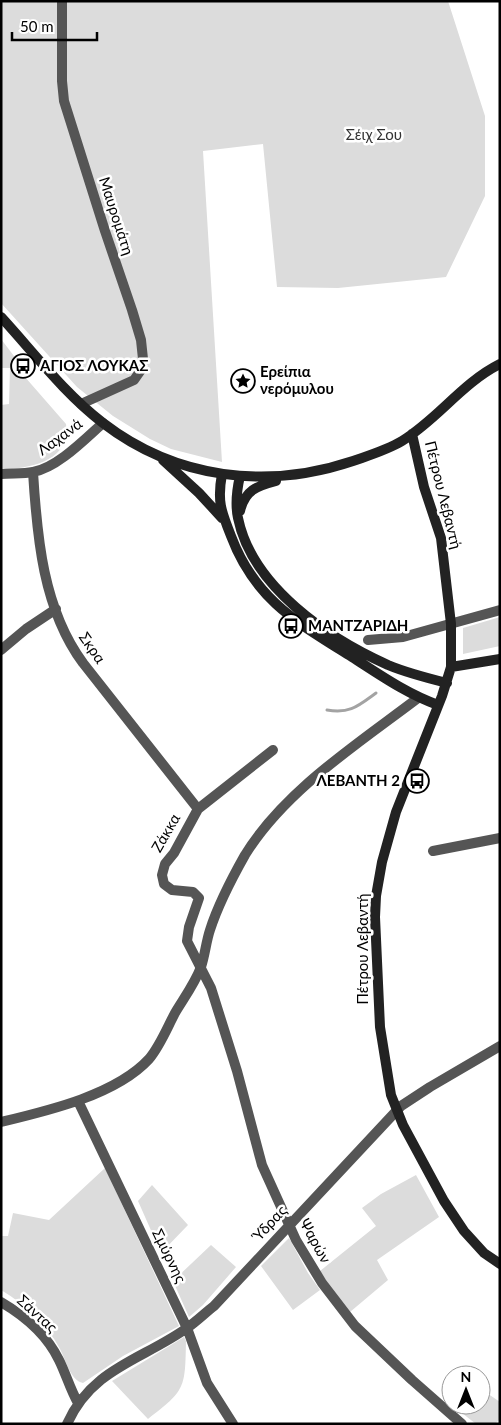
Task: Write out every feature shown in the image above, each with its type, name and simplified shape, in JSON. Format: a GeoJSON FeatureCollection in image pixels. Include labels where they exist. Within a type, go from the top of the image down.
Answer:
{"type":"FeatureCollection","features":[{"type":"Feature","properties":{"kind":"street","name":"Μαυρομάτη"},"geometry":{"type":"LineString","coordinates":[[62,1],[62,81],[64,101],[98,212],[132,310],[140,340],[142,359],[141,370],[134,380],[81,404]]}},
{"type":"Feature","properties":{"kind":"street"},"geometry":{"type":"LineString","coordinates":[[1,317],[81,404],[131,442],[158,456],[189,467],[222,474],[267,477],[305,474]]}},
{"type":"Feature","properties":{"kind":"street"},"geometry":{"type":"LineString","coordinates":[[238,519],[242,502],[260,485],[329,469],[393,446],[412,434],[467,384],[500,364]]}},
{"type":"Feature","properties":{"kind":"street","name":"Λαχανά"},"geometry":{"type":"LineString","coordinates":[[1,474],[33,472],[50,465],[103,422]]}},
{"type":"Feature","properties":{"kind":"street","name":"Πέτρου Λεβαντή"},"geometry":{"type":"LineString","coordinates":[[412,434],[424,487],[441,538],[451,624],[451,667],[447,683],[392,824],[383,856],[376,896],[375,932],[380,1027],[388,1085],[396,1110],[433,1182],[464,1231],[484,1253],[500,1264]]}},
{"type":"Feature","properties":{"kind":"street"},"geometry":{"type":"LineString","coordinates":[[158,456],[199,492],[225,522]]}},
{"type":"Feature","properties":{"kind":"street","name":"Σκρα"},"geometry":{"type":"LineString","coordinates":[[33,472],[42,557],[64,634],[73,650],[198,810]]}},
{"type":"Feature","properties":{"kind":"street"},"geometry":{"type":"LineString","coordinates":[[222,474],[219,500],[237,553],[252,579],[275,604],[314,634],[418,698],[438,705]]}},
{"type":"Feature","properties":{"kind":"street"},"geometry":{"type":"LineString","coordinates":[[240,476],[237,501],[238,519],[250,550],[264,572],[283,594],[320,627],[389,666],[447,683]]}},
{"type":"Feature","properties":{"kind":"street"},"geometry":{"type":"LineString","coordinates":[[1,650],[26,629],[56,609]]}},
{"type":"Feature","properties":{"kind":"street"},"geometry":{"type":"LineString","coordinates":[[368,640],[403,637],[500,610]]}},
{"type":"Feature","properties":{"kind":"street"},"geometry":{"type":"LineString","coordinates":[[451,667],[500,659]]}},
{"type":"Feature","properties":{"kind":"street"},"geometry":{"type":"LineString","coordinates":[[1,1122],[78,1101],[121,1080],[138,1069],[150,1058],[201,967],[209,932],[222,900],[245,855],[281,810],[320,774],[418,698]]}},
{"type":"Feature","properties":{"kind":"street","name":"Ζάκκα"},"geometry":{"type":"LineString","coordinates":[[201,967],[187,941],[189,927],[199,898],[193,892],[172,890],[164,884],[162,876],[165,864],[174,853],[198,810],[273,750]]}},
{"type":"Feature","properties":{"kind":"street"},"geometry":{"type":"LineString","coordinates":[[434,852],[500,838]]}},
{"type":"Feature","properties":{"kind":"street","name":"Ψαρών"},"geometry":{"type":"LineString","coordinates":[[201,967],[209,982],[220,1016],[262,1165],[289,1226],[312,1269],[355,1326],[462,1424]]}},
{"type":"Feature","properties":{"kind":"street","name":"Ύδρας"},"geometry":{"type":"LineString","coordinates":[[68,1424],[78,1402],[110,1373],[187,1328],[214,1306],[396,1110],[424,1090],[500,1046]]}},
{"type":"Feature","properties":{"kind":"street","name":"Σμύρνης"},"geometry":{"type":"LineString","coordinates":[[78,1101],[187,1328],[207,1383],[233,1424]]}},
{"type":"Feature","properties":{"kind":"street","name":"Σάντας"},"geometry":{"type":"LineString","coordinates":[[1,1302],[27,1320],[48,1342],[78,1402]]}},
{"type":"Feature","properties":{"kind":"green space","name":"Σέιχ Σου"},"geometry":{"type":"Polygon","coordinates":[[[1,1],[448,1],[485,116],[485,196],[446,277],[338,288],[277,287],[263,144],[203,151],[222,462],[171,449],[150,439],[113,416],[77,387],[1,303],[1,1]]]}},
{"type":"Feature","properties":{"kind":"green space"},"geometry":{"type":"Polygon","coordinates":[[[1,339],[17,360],[18,369],[66,424],[66,437],[62,447],[55,455],[46,460],[36,465],[1,470],[1,405],[9,404],[10,368],[1,368],[1,339]]]}},
{"type":"Feature","properties":{"kind":"green space"},"geometry":{"type":"Polygon","coordinates":[[[500,617],[500,646],[463,654],[463,628],[500,617]]]}},
{"type":"Feature","properties":{"kind":"green space"},"geometry":{"type":"Polygon","coordinates":[[[105,1168],[179,1326],[123,1356],[83,1383],[72,1374],[60,1349],[42,1323],[27,1308],[1,1290],[1,1236],[8,1236],[13,1213],[49,1220],[105,1168]]]}},
{"type":"Feature","properties":{"kind":"green space"},"geometry":{"type":"Polygon","coordinates":[[[416,1175],[439,1217],[377,1260],[388,1280],[350,1312],[334,1293],[320,1271],[376,1226],[362,1208],[381,1194],[416,1175]]]}},
{"type":"Feature","properties":{"kind":"green space"},"geometry":{"type":"Polygon","coordinates":[[[152,1185],[188,1225],[161,1253],[138,1201],[152,1185]]]}},
{"type":"Feature","properties":{"kind":"green space"},"geometry":{"type":"Polygon","coordinates":[[[289,1238],[308,1273],[320,1290],[293,1310],[261,1266],[289,1238]]]}},
{"type":"Feature","properties":{"kind":"green space"},"geometry":{"type":"Polygon","coordinates":[[[211,1245],[236,1267],[203,1305],[189,1317],[173,1281],[211,1245]]]}},
{"type":"Feature","properties":{"kind":"green space"},"geometry":{"type":"Polygon","coordinates":[[[184,1337],[186,1341],[185,1369],[181,1387],[170,1401],[148,1419],[112,1381],[184,1337]]]}},
{"type":"Feature","properties":{"kind":"green space"},"geometry":{"type":"Polygon","coordinates":[[[491,1396],[500,1402],[500,1419],[495,1424],[476,1424],[464,1415],[491,1415],[491,1396]]]}},
{"type":"Feature","properties":{"kind":"waterway"},"geometry":{"type":"LineString","coordinates":[[327,710],[348,710],[376,693]]}},
{"type":"Feature","properties":{"kind":"place","name":"ΑΓΙΟΣ ΛΟΥΚΑΣ"},"geometry":{"type":"Point","coordinates":[23,366]}},
{"type":"Feature","properties":{"kind":"place","name":"Ερείπια νερόμυλου"},"geometry":{"type":"Point","coordinates":[243,381]}},
{"type":"Feature","properties":{"kind":"place","name":"ΜΑΝΤΖΑΡΙΔΗ"},"geometry":{"type":"Point","coordinates":[291,626]}},
{"type":"Feature","properties":{"kind":"place","name":"ΛΕΒΑΝΤΗ 2"},"geometry":{"type":"Point","coordinates":[417,781]}}]}
